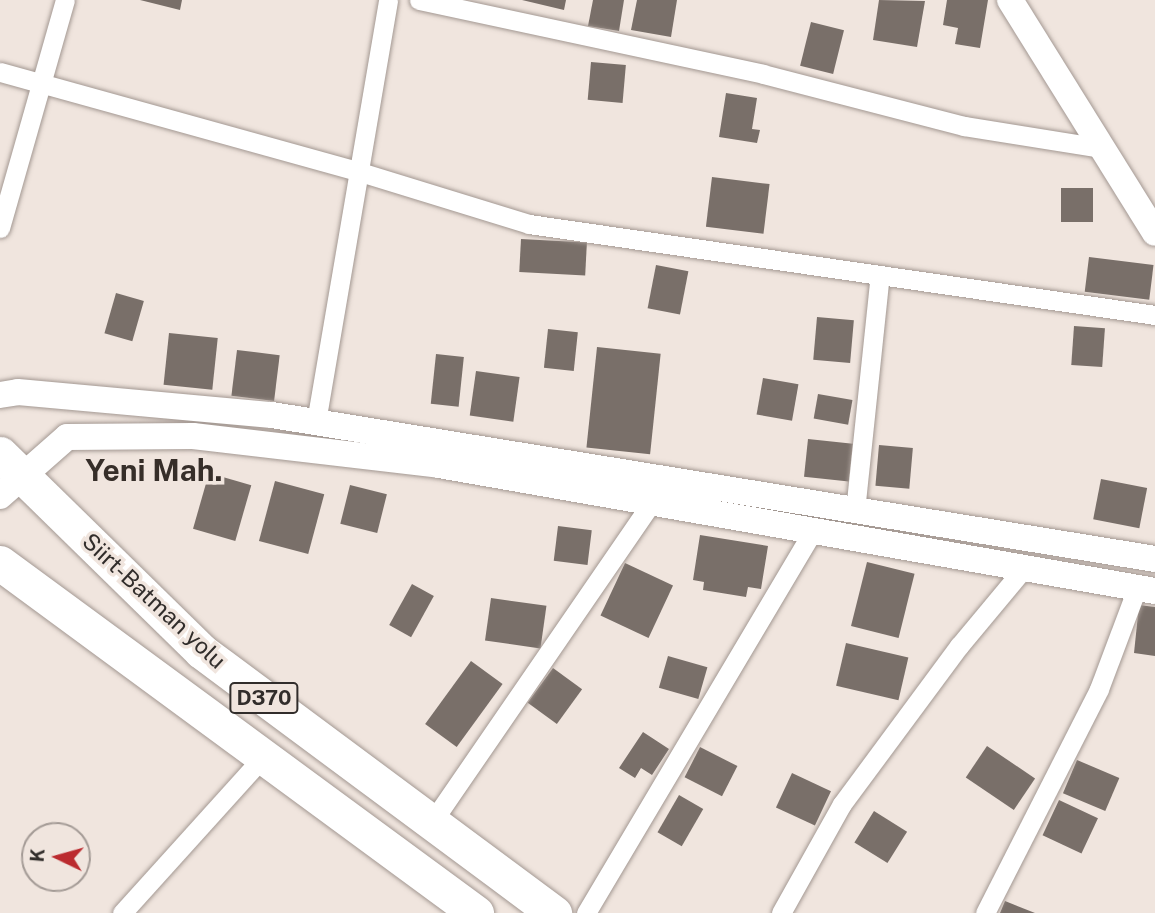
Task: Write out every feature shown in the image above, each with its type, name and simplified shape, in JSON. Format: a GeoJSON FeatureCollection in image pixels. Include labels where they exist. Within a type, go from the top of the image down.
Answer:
{"type":"FeatureCollection","features":[{"type":"Feature","properties":{"kind":"highway","name":"Siirt-Batman yolu"},"geometry":{"type":"LineString","coordinates":[[0,454],[13,486],[201,651],[554,913]]}},
{"type":"Feature","properties":{"kind":"highway","name":"D370"},"geometry":{"type":"LineString","coordinates":[[0,563],[476,913]]}},
{"type":"Feature","properties":{"kind":"main road"},"geometry":{"type":"LineString","coordinates":[[1010,0],[1155,233]]}},
{"type":"Feature","properties":{"kind":"main road"},"geometry":{"type":"LineString","coordinates":[[6,391],[316,422],[1155,559]]}},
{"type":"Feature","properties":{"kind":"main road"},"geometry":{"type":"LineString","coordinates":[[13,486],[67,437],[193,436],[439,465],[815,528],[1146,590]]}},
{"type":"Feature","properties":{"kind":"street"},"geometry":{"type":"LineString","coordinates":[[0,228],[65,0]]}},
{"type":"Feature","properties":{"kind":"street"},"geometry":{"type":"LineString","coordinates":[[316,422],[356,171],[388,0]]}},
{"type":"Feature","properties":{"kind":"street"},"geometry":{"type":"LineString","coordinates":[[419,0],[763,74],[964,126],[1102,148]]}},
{"type":"Feature","properties":{"kind":"street"},"geometry":{"type":"LineString","coordinates":[[0,72],[42,86],[356,171],[529,224],[1155,315]]}},
{"type":"Feature","properties":{"kind":"street"},"geometry":{"type":"LineString","coordinates":[[855,511],[880,275]]}},
{"type":"Feature","properties":{"kind":"street"},"geometry":{"type":"LineString","coordinates":[[432,822],[653,501]]}},
{"type":"Feature","properties":{"kind":"street"},"geometry":{"type":"LineString","coordinates":[[586,913],[815,528]]}},
{"type":"Feature","properties":{"kind":"street"},"geometry":{"type":"LineString","coordinates":[[781,913],[842,804],[959,646],[1024,568]]}},
{"type":"Feature","properties":{"kind":"street"},"geometry":{"type":"LineString","coordinates":[[985,913],[1099,689],[1146,590]]}},
{"type":"Feature","properties":{"kind":"street"},"geometry":{"type":"LineString","coordinates":[[122,913],[264,756]]}},
{"type":"Feature","properties":{"kind":"building"},"geometry":{"type":"Polygon","coordinates":[[[140,0],[182,0],[180,10],[140,0]]]}},
{"type":"Feature","properties":{"kind":"building"},"geometry":{"type":"Polygon","coordinates":[[[522,0],[566,0],[564,10],[522,0]]]}},
{"type":"Feature","properties":{"kind":"building"},"geometry":{"type":"Polygon","coordinates":[[[593,0],[624,0],[619,31],[588,26],[593,0]]]}},
{"type":"Feature","properties":{"kind":"building"},"geometry":{"type":"Polygon","coordinates":[[[637,0],[677,0],[671,37],[631,30],[637,0]]]}},
{"type":"Feature","properties":{"kind":"building"},"geometry":{"type":"Polygon","coordinates":[[[879,0],[925,1],[917,47],[873,40],[879,0]]]}},
{"type":"Feature","properties":{"kind":"building"},"geometry":{"type":"Polygon","coordinates":[[[947,0],[988,0],[980,48],[955,44],[958,28],[943,25],[947,0]]]}},
{"type":"Feature","properties":{"kind":"building"},"geometry":{"type":"Polygon","coordinates":[[[811,22],[844,30],[833,74],[800,66],[811,22]]]}},
{"type":"Feature","properties":{"kind":"building"},"geometry":{"type":"Polygon","coordinates":[[[591,62],[626,65],[623,103],[588,100],[591,62]]]}},
{"type":"Feature","properties":{"kind":"building"},"geometry":{"type":"Polygon","coordinates":[[[726,93],[757,98],[752,129],[760,130],[757,143],[719,137],[726,93]]]}},
{"type":"Feature","properties":{"kind":"building"},"geometry":{"type":"Polygon","coordinates":[[[712,177],[770,184],[763,234],[706,227],[712,177]]]}},
{"type":"Feature","properties":{"kind":"building"},"geometry":{"type":"Polygon","coordinates":[[[1061,188],[1093,188],[1093,222],[1061,222],[1061,188]]]}},
{"type":"Feature","properties":{"kind":"building"},"geometry":{"type":"Polygon","coordinates":[[[521,239],[587,242],[585,275],[519,272],[521,239]]]}},
{"type":"Feature","properties":{"kind":"building"},"geometry":{"type":"Polygon","coordinates":[[[1089,257],[1154,265],[1149,300],[1085,292],[1089,257]]]}},
{"type":"Feature","properties":{"kind":"building"},"geometry":{"type":"Polygon","coordinates":[[[656,265],[688,271],[680,314],[648,308],[656,265]]]}},
{"type":"Feature","properties":{"kind":"building"},"geometry":{"type":"Polygon","coordinates":[[[116,293],[144,301],[132,341],[104,333],[116,293]]]}},
{"type":"Feature","properties":{"kind":"building"},"geometry":{"type":"Polygon","coordinates":[[[817,317],[854,320],[850,363],[813,360],[817,317]]]}},
{"type":"Feature","properties":{"kind":"building"},"geometry":{"type":"Polygon","coordinates":[[[1074,326],[1105,328],[1102,367],[1071,365],[1074,326]]]}},
{"type":"Feature","properties":{"kind":"building"},"geometry":{"type":"Polygon","coordinates":[[[548,329],[578,332],[574,371],[544,368],[548,329]]]}},
{"type":"Feature","properties":{"kind":"building"},"geometry":{"type":"Polygon","coordinates":[[[169,333],[218,338],[212,390],[164,385],[169,333]]]}},
{"type":"Feature","properties":{"kind":"building"},"geometry":{"type":"Polygon","coordinates":[[[597,347],[661,354],[650,454],[586,447],[597,347]]]}},
{"type":"Feature","properties":{"kind":"building"},"geometry":{"type":"Polygon","coordinates":[[[237,350],[280,355],[274,401],[231,396],[237,350]]]}},
{"type":"Feature","properties":{"kind":"building"},"geometry":{"type":"Polygon","coordinates":[[[436,354],[464,357],[459,407],[431,404],[436,354]]]}},
{"type":"Feature","properties":{"kind":"building"},"geometry":{"type":"Polygon","coordinates":[[[476,371],[520,377],[513,422],[470,416],[476,371]]]}},
{"type":"Feature","properties":{"kind":"building"},"geometry":{"type":"Polygon","coordinates":[[[763,378],[798,384],[792,421],[757,414],[763,378]]]}},
{"type":"Feature","properties":{"kind":"building"},"geometry":{"type":"Polygon","coordinates":[[[818,394],[852,400],[848,425],[814,419],[818,394]]]}},
{"type":"Feature","properties":{"kind":"building"},"geometry":{"type":"Polygon","coordinates":[[[808,439],[853,444],[849,481],[804,477],[808,439]]]}},
{"type":"Feature","properties":{"kind":"building"},"geometry":{"type":"Polygon","coordinates":[[[879,445],[913,448],[909,489],[875,486],[879,445]]]}},
{"type":"Feature","properties":{"kind":"building"},"geometry":{"type":"Polygon","coordinates":[[[209,473],[251,485],[235,541],[193,529],[209,473]]]}},
{"type":"Feature","properties":{"kind":"building"},"geometry":{"type":"Polygon","coordinates":[[[1101,479],[1147,488],[1139,528],[1093,519],[1101,479]]]}},
{"type":"Feature","properties":{"kind":"building"},"geometry":{"type":"Polygon","coordinates":[[[275,481],[324,494],[308,554],[259,541],[275,481]]]}},
{"type":"Feature","properties":{"kind":"building"},"geometry":{"type":"Polygon","coordinates":[[[350,485],[387,494],[377,533],[340,524],[350,485]]]}},
{"type":"Feature","properties":{"kind":"building"},"geometry":{"type":"Polygon","coordinates":[[[558,526],[592,530],[587,565],[554,561],[558,526]]]}},
{"type":"Feature","properties":{"kind":"building"},"geometry":{"type":"Polygon","coordinates":[[[700,535],[768,546],[761,589],[748,587],[746,597],[703,590],[704,582],[693,580],[700,535]]]}},
{"type":"Feature","properties":{"kind":"building"},"geometry":{"type":"Polygon","coordinates":[[[867,562],[915,574],[899,638],[851,626],[867,562]]]}},
{"type":"Feature","properties":{"kind":"building"},"geometry":{"type":"Polygon","coordinates":[[[625,563],[673,585],[649,638],[600,616],[625,563]]]}},
{"type":"Feature","properties":{"kind":"building"},"geometry":{"type":"Polygon","coordinates":[[[412,584],[434,596],[411,637],[389,625],[412,584]]]}},
{"type":"Feature","properties":{"kind":"building"},"geometry":{"type":"Polygon","coordinates":[[[491,598],[546,606],[540,648],[485,641],[491,598]]]}},
{"type":"Feature","properties":{"kind":"building"},"geometry":{"type":"Polygon","coordinates":[[[1139,605],[1155,607],[1155,656],[1134,653],[1139,605]]]}},
{"type":"Feature","properties":{"kind":"building"},"geometry":{"type":"Polygon","coordinates":[[[846,643],[908,657],[898,700],[836,686],[846,643]]]}},
{"type":"Feature","properties":{"kind":"building"},"geometry":{"type":"Polygon","coordinates":[[[668,656],[707,667],[698,699],[659,688],[668,656]]]}},
{"type":"Feature","properties":{"kind":"building"},"geometry":{"type":"Polygon","coordinates":[[[471,661],[503,684],[457,747],[425,724],[471,661]]]}},
{"type":"Feature","properties":{"kind":"building"},"geometry":{"type":"Polygon","coordinates":[[[553,668],[582,689],[557,724],[528,703],[553,668]]]}},
{"type":"Feature","properties":{"kind":"building"},"geometry":{"type":"Polygon","coordinates":[[[643,732],[669,749],[652,775],[641,768],[635,778],[619,768],[643,732]]]}},
{"type":"Feature","properties":{"kind":"building"},"geometry":{"type":"Polygon","coordinates":[[[987,746],[1035,778],[1014,810],[966,778],[987,746]]]}},
{"type":"Feature","properties":{"kind":"building"},"geometry":{"type":"Polygon","coordinates":[[[700,747],[737,766],[722,796],[685,777],[700,747]]]}},
{"type":"Feature","properties":{"kind":"building"},"geometry":{"type":"Polygon","coordinates":[[[1077,760],[1119,778],[1105,811],[1063,793],[1077,760]]]}},
{"type":"Feature","properties":{"kind":"building"},"geometry":{"type":"Polygon","coordinates":[[[792,773],[831,791],[815,826],[776,807],[792,773]]]}},
{"type":"Feature","properties":{"kind":"building"},"geometry":{"type":"Polygon","coordinates":[[[679,795],[703,809],[682,846],[658,832],[679,795]]]}},
{"type":"Feature","properties":{"kind":"building"},"geometry":{"type":"Polygon","coordinates":[[[1059,800],[1098,818],[1081,854],[1043,835],[1059,800]]]}},
{"type":"Feature","properties":{"kind":"building"},"geometry":{"type":"Polygon","coordinates":[[[874,811],[907,832],[887,863],[854,842],[874,811]]]}},
{"type":"Feature","properties":{"kind":"building"},"geometry":{"type":"Polygon","coordinates":[[[1005,901],[1035,913],[1000,913],[1005,901]]]}},
{"type":"Feature","properties":{"kind":"district","name":"Yeni Mah."},"geometry":{"type":"Point","coordinates":[154,470]}}]}
